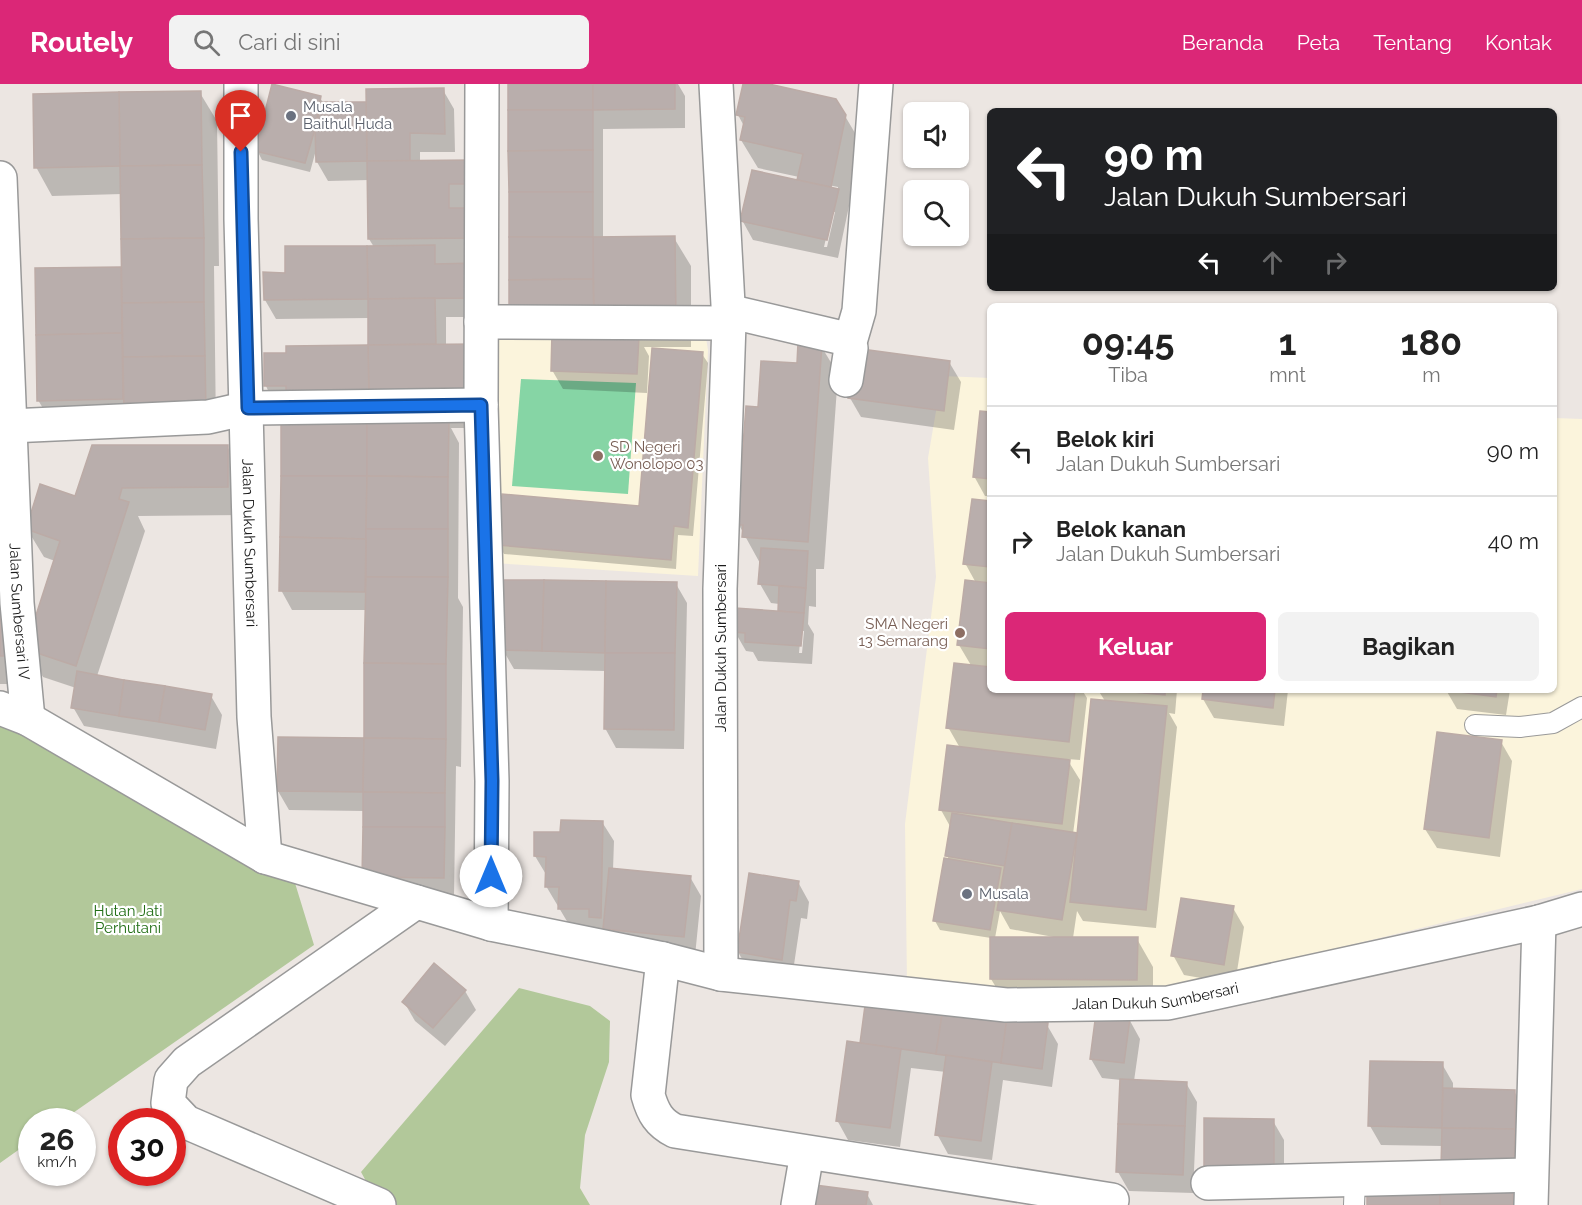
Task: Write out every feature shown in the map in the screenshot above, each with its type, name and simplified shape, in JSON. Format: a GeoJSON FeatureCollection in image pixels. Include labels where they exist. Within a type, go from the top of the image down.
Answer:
{"type":"FeatureCollection","features":[{"type":"Feature","properties":{"kind":"street","name":"Jalan Dukuh Sumbersari"},"geometry":{"type":"LineString","coordinates":[[241,84],[241,219],[248,408],[254,717],[265,857]]}},
{"type":"Feature","properties":{"kind":"street"},"geometry":{"type":"LineString","coordinates":[[482,84],[481,405],[492,781],[491,924]]}},
{"type":"Feature","properties":{"kind":"street","name":"Jalan Dukuh Sumbersari"},"geometry":{"type":"LineString","coordinates":[[716,84],[729,317],[720,589],[721,974]]}},
{"type":"Feature","properties":{"kind":"street"},"geometry":{"type":"LineString","coordinates":[[846,380],[854,328],[876,84]]}},
{"type":"Feature","properties":{"kind":"street","name":"Jalan Sumbersari IV"},"geometry":{"type":"LineString","coordinates":[[0,178],[17,603],[14,714]]}},
{"type":"Feature","properties":{"kind":"street"},"geometry":{"type":"LineString","coordinates":[[481,322],[729,317],[854,328]]}},
{"type":"Feature","properties":{"kind":"street"},"geometry":{"type":"LineString","coordinates":[[10,426],[208,417],[248,408],[481,405]]}},
{"type":"Feature","properties":{"kind":"street","name":"Jalan Dukuh Sumbersari"},"geometry":{"type":"LineString","coordinates":[[14,714],[265,857],[491,924],[663,958],[721,974],[1006,1005],[1168,1003],[1539,922],[1582,909]]}},
{"type":"Feature","properties":{"kind":"street"},"geometry":{"type":"LineString","coordinates":[[379,1205],[186,1122],[168,1103],[171,1080],[187,1062],[416,902]]}},
{"type":"Feature","properties":{"kind":"street"},"geometry":{"type":"LineString","coordinates":[[1208,1183],[1355,1192],[1531,1190],[1539,922]]}},
{"type":"Feature","properties":{"kind":"street"},"geometry":{"type":"LineString","coordinates":[[663,958],[648,1095],[653,1111],[662,1124],[675,1131],[1112,1200]]}},
{"type":"Feature","properties":{"kind":"street"},"geometry":{"type":"LineString","coordinates":[[798,1205],[807,1153]]}},
{"type":"Feature","properties":{"kind":"lane"},"geometry":{"type":"LineString","coordinates":[[1475,725],[1520,727],[1553,723],[1582,707]]}},
{"type":"Feature","properties":{"kind":"shaded area","name":"SD Negeri Wonolopo 03"},"geometry":{"type":"Polygon","coordinates":[[[491,326],[705,332],[708,350],[698,576],[493,563],[491,326]]]}},
{"type":"Feature","properties":{"kind":"shaded area","name":"SMA Negeri 13 Semarang"},"geometry":{"type":"Polygon","coordinates":[[[942,376],[987,378],[987,693],[1557,693],[1557,418],[1582,419],[1582,889],[1148,994],[907,984],[905,824],[936,577],[928,458],[942,376]]]}},
{"type":"Feature","properties":{"kind":"green space"},"geometry":{"type":"Polygon","coordinates":[[[521,379],[636,383],[628,494],[512,486],[521,379]]]}},
{"type":"Feature","properties":{"kind":"green space","name":"Hutan Jati Perhutani"},"geometry":{"type":"Polygon","coordinates":[[[0,713],[287,857],[314,945],[80,1108],[18,1108],[18,1150],[0,1163],[0,713]]]}},
{"type":"Feature","properties":{"kind":"green space"},"geometry":{"type":"Polygon","coordinates":[[[519,988],[590,1006],[610,1021],[609,1062],[585,1135],[580,1188],[590,1205],[379,1205],[361,1172],[519,988]]]}},
{"type":"Feature","properties":{"kind":"building","name":"Musala Baithul Huda"},"geometry":{"type":"Polygon","coordinates":[[[272,84],[321,96],[315,129],[305,163],[255,151],[272,84]]]}},
{"type":"Feature","properties":{"kind":"building"},"geometry":{"type":"Polygon","coordinates":[[[508,84],[593,84],[593,110],[508,110],[508,84]]]}},
{"type":"Feature","properties":{"kind":"building"},"geometry":{"type":"Polygon","coordinates":[[[593,84],[675,84],[675,109],[593,110],[593,84]]]}},
{"type":"Feature","properties":{"kind":"building"},"geometry":{"type":"Polygon","coordinates":[[[743,84],[769,84],[836,99],[846,115],[831,187],[797,180],[803,154],[740,140],[745,117],[736,115],[743,84]]]}},
{"type":"Feature","properties":{"kind":"building"},"geometry":{"type":"Polygon","coordinates":[[[444,88],[445,134],[410,133],[410,161],[367,161],[366,89],[444,88]]]}},
{"type":"Feature","properties":{"kind":"building"},"geometry":{"type":"Polygon","coordinates":[[[201,91],[202,165],[120,166],[119,92],[201,91]]]}},
{"type":"Feature","properties":{"kind":"building"},"geometry":{"type":"Polygon","coordinates":[[[119,92],[120,166],[34,168],[33,94],[119,92]]]}},
{"type":"Feature","properties":{"kind":"building"},"geometry":{"type":"Polygon","coordinates":[[[322,102],[366,102],[367,161],[316,162],[315,129],[322,102]]]}},
{"type":"Feature","properties":{"kind":"building"},"geometry":{"type":"Polygon","coordinates":[[[508,110],[593,110],[593,150],[508,151],[508,110]]]}},
{"type":"Feature","properties":{"kind":"building"},"geometry":{"type":"Polygon","coordinates":[[[593,150],[593,192],[509,192],[508,151],[593,150]]]}},
{"type":"Feature","properties":{"kind":"building"},"geometry":{"type":"Polygon","coordinates":[[[472,160],[472,184],[449,184],[449,208],[474,208],[474,238],[368,239],[367,161],[472,160]]]}},
{"type":"Feature","properties":{"kind":"building"},"geometry":{"type":"Polygon","coordinates":[[[202,165],[204,238],[121,239],[120,166],[202,165]]]}},
{"type":"Feature","properties":{"kind":"building"},"geometry":{"type":"Polygon","coordinates":[[[752,170],[839,189],[827,240],[740,221],[752,170]]]}},
{"type":"Feature","properties":{"kind":"building"},"geometry":{"type":"Polygon","coordinates":[[[509,192],[593,192],[593,237],[509,237],[509,192]]]}},
{"type":"Feature","properties":{"kind":"building"},"geometry":{"type":"Polygon","coordinates":[[[675,236],[676,319],[594,319],[593,237],[675,236]]]}},
{"type":"Feature","properties":{"kind":"building"},"geometry":{"type":"Polygon","coordinates":[[[509,237],[593,237],[593,279],[509,280],[509,237]]]}},
{"type":"Feature","properties":{"kind":"building"},"geometry":{"type":"Polygon","coordinates":[[[204,238],[204,302],[122,303],[121,239],[204,238]]]}},
{"type":"Feature","properties":{"kind":"building"},"geometry":{"type":"Polygon","coordinates":[[[435,245],[435,264],[475,263],[475,298],[368,299],[367,246],[435,245]]]}},
{"type":"Feature","properties":{"kind":"building"},"geometry":{"type":"Polygon","coordinates":[[[285,246],[367,246],[368,299],[264,300],[263,272],[285,273],[285,246]]]}},
{"type":"Feature","properties":{"kind":"building"},"geometry":{"type":"Polygon","coordinates":[[[121,267],[122,333],[36,335],[35,268],[121,267]]]}},
{"type":"Feature","properties":{"kind":"building"},"geometry":{"type":"Polygon","coordinates":[[[593,279],[594,319],[509,319],[509,280],[593,279]]]}},
{"type":"Feature","properties":{"kind":"building"},"geometry":{"type":"Polygon","coordinates":[[[435,298],[436,344],[368,345],[368,299],[435,298]]]}},
{"type":"Feature","properties":{"kind":"building"},"geometry":{"type":"Polygon","coordinates":[[[204,302],[205,356],[123,357],[122,303],[204,302]]]}},
{"type":"Feature","properties":{"kind":"building"},"geometry":{"type":"Polygon","coordinates":[[[552,332],[639,336],[637,374],[551,371],[552,332]]]}},
{"type":"Feature","properties":{"kind":"building"},"geometry":{"type":"Polygon","coordinates":[[[122,333],[123,399],[37,401],[36,335],[122,333]]]}},
{"type":"Feature","properties":{"kind":"building"},"geometry":{"type":"Polygon","coordinates":[[[798,343],[822,344],[808,542],[742,537],[743,525],[737,525],[746,406],[758,407],[761,361],[797,363],[798,343]]]}},
{"type":"Feature","properties":{"kind":"building"},"geometry":{"type":"Polygon","coordinates":[[[475,344],[476,400],[369,401],[368,345],[475,344]]]}},
{"type":"Feature","properties":{"kind":"building"},"geometry":{"type":"Polygon","coordinates":[[[368,345],[369,401],[286,402],[286,386],[264,386],[264,353],[286,353],[286,346],[368,345]]]}},
{"type":"Feature","properties":{"kind":"building"},"geometry":{"type":"Polygon","coordinates":[[[652,348],[703,352],[688,528],[674,526],[671,560],[497,545],[502,494],[639,506],[652,348]]]}},
{"type":"Feature","properties":{"kind":"building"},"geometry":{"type":"Polygon","coordinates":[[[854,348],[950,361],[944,411],[848,398],[854,348]]]}},
{"type":"Feature","properties":{"kind":"building"},"geometry":{"type":"Polygon","coordinates":[[[205,356],[206,413],[124,414],[123,357],[205,356]]]}},
{"type":"Feature","properties":{"kind":"building"},"geometry":{"type":"Polygon","coordinates":[[[980,411],[987,412],[987,479],[973,477],[980,411]]]}},
{"type":"Feature","properties":{"kind":"building"},"geometry":{"type":"Polygon","coordinates":[[[281,421],[367,422],[367,476],[281,476],[281,421]]]}},
{"type":"Feature","properties":{"kind":"building"},"geometry":{"type":"Polygon","coordinates":[[[367,422],[449,422],[448,477],[367,476],[367,422]]]}},
{"type":"Feature","properties":{"kind":"building"},"geometry":{"type":"Polygon","coordinates":[[[92,445],[228,445],[228,487],[122,488],[119,499],[129,502],[76,666],[25,649],[60,541],[26,529],[40,484],[75,496],[92,445]]]}},
{"type":"Feature","properties":{"kind":"building"},"geometry":{"type":"Polygon","coordinates":[[[281,476],[367,476],[366,539],[280,537],[281,476]]]}},
{"type":"Feature","properties":{"kind":"building"},"geometry":{"type":"Polygon","coordinates":[[[367,476],[448,477],[448,529],[366,529],[367,476]]]}},
{"type":"Feature","properties":{"kind":"building"},"geometry":{"type":"Polygon","coordinates":[[[972,499],[987,501],[987,567],[963,564],[972,499]]]}},
{"type":"Feature","properties":{"kind":"building"},"geometry":{"type":"Polygon","coordinates":[[[366,529],[448,529],[448,577],[366,577],[366,529]]]}},
{"type":"Feature","properties":{"kind":"building"},"geometry":{"type":"Polygon","coordinates":[[[280,537],[366,539],[365,592],[279,591],[280,537]]]}},
{"type":"Feature","properties":{"kind":"building"},"geometry":{"type":"Polygon","coordinates":[[[761,548],[808,551],[806,588],[758,584],[761,548]]]}},
{"type":"Feature","properties":{"kind":"building"},"geometry":{"type":"Polygon","coordinates":[[[0,576],[5,656],[0,656],[0,576]]]}},
{"type":"Feature","properties":{"kind":"building"},"geometry":{"type":"Polygon","coordinates":[[[366,577],[448,577],[446,664],[364,663],[366,577]]]}},
{"type":"Feature","properties":{"kind":"building"},"geometry":{"type":"Polygon","coordinates":[[[503,580],[544,580],[542,651],[501,650],[503,580]]]}},
{"type":"Feature","properties":{"kind":"building"},"geometry":{"type":"Polygon","coordinates":[[[544,580],[606,581],[605,653],[542,651],[544,580]]]}},
{"type":"Feature","properties":{"kind":"building"},"geometry":{"type":"Polygon","coordinates":[[[965,580],[987,583],[987,649],[957,645],[965,580]]]}},
{"type":"Feature","properties":{"kind":"building"},"geometry":{"type":"Polygon","coordinates":[[[606,581],[677,582],[675,653],[605,653],[606,581]]]}},
{"type":"Feature","properties":{"kind":"building"},"geometry":{"type":"Polygon","coordinates":[[[779,586],[806,588],[804,613],[778,611],[779,586]]]}},
{"type":"Feature","properties":{"kind":"building"},"geometry":{"type":"Polygon","coordinates":[[[735,608],[804,613],[801,646],[745,642],[745,633],[733,632],[735,608]]]}},
{"type":"Feature","properties":{"kind":"building"},"geometry":{"type":"Polygon","coordinates":[[[605,653],[675,653],[674,730],[604,729],[605,653]]]}},
{"type":"Feature","properties":{"kind":"building"},"geometry":{"type":"Polygon","coordinates":[[[364,663],[446,664],[446,739],[364,738],[364,663]]]}},
{"type":"Feature","properties":{"kind":"building"},"geometry":{"type":"Polygon","coordinates":[[[954,663],[987,667],[987,693],[1075,693],[1069,742],[946,728],[954,663]]]}},
{"type":"Feature","properties":{"kind":"building"},"geometry":{"type":"Polygon","coordinates":[[[77,671],[124,680],[119,716],[71,708],[77,671]]]}},
{"type":"Feature","properties":{"kind":"building"},"geometry":{"type":"Polygon","coordinates":[[[124,680],[165,686],[159,722],[119,716],[124,680]]]}},
{"type":"Feature","properties":{"kind":"building"},"geometry":{"type":"Polygon","coordinates":[[[165,686],[212,694],[205,730],[159,722],[165,686]]]}},
{"type":"Feature","properties":{"kind":"building"},"geometry":{"type":"Polygon","coordinates":[[[1203,693],[1275,693],[1273,708],[1202,699],[1203,693]]]}},
{"type":"Feature","properties":{"kind":"building"},"geometry":{"type":"Polygon","coordinates":[[[1467,693],[1497,693],[1496,697],[1467,693]]]}},
{"type":"Feature","properties":{"kind":"building"},"geometry":{"type":"Polygon","coordinates":[[[1091,699],[1167,706],[1146,910],[1070,902],[1091,699]]]}},
{"type":"Feature","properties":{"kind":"building"},"geometry":{"type":"Polygon","coordinates":[[[1437,732],[1502,740],[1489,838],[1424,829],[1437,732]]]}},
{"type":"Feature","properties":{"kind":"building"},"geometry":{"type":"Polygon","coordinates":[[[278,737],[364,738],[363,792],[277,791],[278,737]]]}},
{"type":"Feature","properties":{"kind":"building"},"geometry":{"type":"Polygon","coordinates":[[[364,738],[446,739],[445,793],[363,792],[364,738]]]}},
{"type":"Feature","properties":{"kind":"building"},"geometry":{"type":"Polygon","coordinates":[[[947,745],[1070,760],[1062,824],[939,810],[947,745]]]}},
{"type":"Feature","properties":{"kind":"building"},"geometry":{"type":"Polygon","coordinates":[[[363,792],[445,793],[445,827],[363,827],[363,792]]]}},
{"type":"Feature","properties":{"kind":"building"},"geometry":{"type":"Polygon","coordinates":[[[952,813],[1012,823],[1005,866],[945,856],[952,813]]]}},
{"type":"Feature","properties":{"kind":"building"},"geometry":{"type":"Polygon","coordinates":[[[561,820],[603,821],[601,918],[589,917],[589,909],[558,909],[559,887],[545,887],[546,857],[534,856],[534,832],[560,832],[561,820]]]}},
{"type":"Feature","properties":{"kind":"building"},"geometry":{"type":"Polygon","coordinates":[[[1012,823],[1077,833],[1062,920],[997,910],[1012,823]]]}},
{"type":"Feature","properties":{"kind":"building"},"geometry":{"type":"Polygon","coordinates":[[[363,827],[445,827],[444,878],[362,877],[363,827]]]}},
{"type":"Feature","properties":{"kind":"building","name":"Musala"},"geometry":{"type":"Polygon","coordinates":[[[944,858],[1001,868],[990,930],[933,921],[944,858]]]}},
{"type":"Feature","properties":{"kind":"building"},"geometry":{"type":"Polygon","coordinates":[[[609,868],[691,876],[684,937],[603,929],[609,868]]]}},
{"type":"Feature","properties":{"kind":"building"},"geometry":{"type":"Polygon","coordinates":[[[749,873],[799,881],[796,901],[790,900],[782,960],[737,952],[749,873]]]}},
{"type":"Feature","properties":{"kind":"building"},"geometry":{"type":"Polygon","coordinates":[[[1181,898],[1234,906],[1224,965],[1171,956],[1181,898]]]}},
{"type":"Feature","properties":{"kind":"building"},"geometry":{"type":"Polygon","coordinates":[[[990,937],[1138,937],[1137,980],[990,979],[990,937]]]}},
{"type":"Feature","properties":{"kind":"building"},"geometry":{"type":"Polygon","coordinates":[[[434,963],[466,990],[433,1028],[402,1002],[434,963]]]}},
{"type":"Feature","properties":{"kind":"building"},"geometry":{"type":"Polygon","coordinates":[[[866,998],[943,1008],[936,1054],[860,1043],[866,998]]]}},
{"type":"Feature","properties":{"kind":"building"},"geometry":{"type":"Polygon","coordinates":[[[943,1008],[1007,1017],[1001,1063],[936,1054],[943,1008]]]}},
{"type":"Feature","properties":{"kind":"building"},"geometry":{"type":"Polygon","coordinates":[[[1096,1013],[1130,1018],[1124,1063],[1090,1059],[1096,1013]]]}},
{"type":"Feature","properties":{"kind":"building"},"geometry":{"type":"Polygon","coordinates":[[[1007,1017],[1048,1023],[1042,1069],[1001,1063],[1007,1017]]]}},
{"type":"Feature","properties":{"kind":"building"},"geometry":{"type":"Polygon","coordinates":[[[847,1041],[901,1049],[890,1128],[836,1121],[847,1041]]]}},
{"type":"Feature","properties":{"kind":"building"},"geometry":{"type":"Polygon","coordinates":[[[946,1055],[992,1062],[981,1141],[935,1135],[946,1055]]]}},
{"type":"Feature","properties":{"kind":"building"},"geometry":{"type":"Polygon","coordinates":[[[1370,1061],[1443,1062],[1442,1128],[1368,1126],[1370,1061]]]}},
{"type":"Feature","properties":{"kind":"building"},"geometry":{"type":"Polygon","coordinates":[[[1120,1079],[1187,1082],[1185,1126],[1118,1124],[1120,1079]]]}},
{"type":"Feature","properties":{"kind":"building"},"geometry":{"type":"Polygon","coordinates":[[[1443,1088],[1515,1090],[1515,1129],[1442,1128],[1443,1088]]]}},
{"type":"Feature","properties":{"kind":"building"},"geometry":{"type":"Polygon","coordinates":[[[1204,1118],[1274,1119],[1274,1168],[1204,1168],[1204,1118]]]}},
{"type":"Feature","properties":{"kind":"building"},"geometry":{"type":"Polygon","coordinates":[[[1118,1124],[1185,1126],[1183,1175],[1116,1172],[1118,1124]]]}},
{"type":"Feature","properties":{"kind":"building"},"geometry":{"type":"Polygon","coordinates":[[[1442,1128],[1515,1129],[1514,1168],[1441,1167],[1442,1128]]]}},
{"type":"Feature","properties":{"kind":"building"},"geometry":{"type":"Polygon","coordinates":[[[815,1185],[868,1192],[866,1205],[812,1205],[815,1185]]]}},
{"type":"Feature","properties":{"kind":"building"},"geometry":{"type":"Polygon","coordinates":[[[1367,1187],[1440,1189],[1440,1205],[1367,1205],[1367,1187]]]}},
{"type":"Feature","properties":{"kind":"building"},"geometry":{"type":"Polygon","coordinates":[[[1440,1189],[1513,1190],[1513,1205],[1440,1205],[1440,1189]]]}},
{"type":"Feature","properties":{"kind":"place","name":"Musala Baithul Huda"},"geometry":{"type":"Point","coordinates":[291,116]}},
{"type":"Feature","properties":{"kind":"place","name":"SD Negeri Wonolopo 03"},"geometry":{"type":"Point","coordinates":[598,456]}},
{"type":"Feature","properties":{"kind":"place","name":"SMA Negeri 13 Semarang"},"geometry":{"type":"Point","coordinates":[960,633]}},
{"type":"Feature","properties":{"kind":"place","name":"Musala"},"geometry":{"type":"Point","coordinates":[967,894]}},
{"type":"Feature","properties":{"kind":"route"},"geometry":{"type":"LineString","coordinates":[[241,152],[241,219],[248,408],[481,405],[492,781],[491,876]]}}]}
